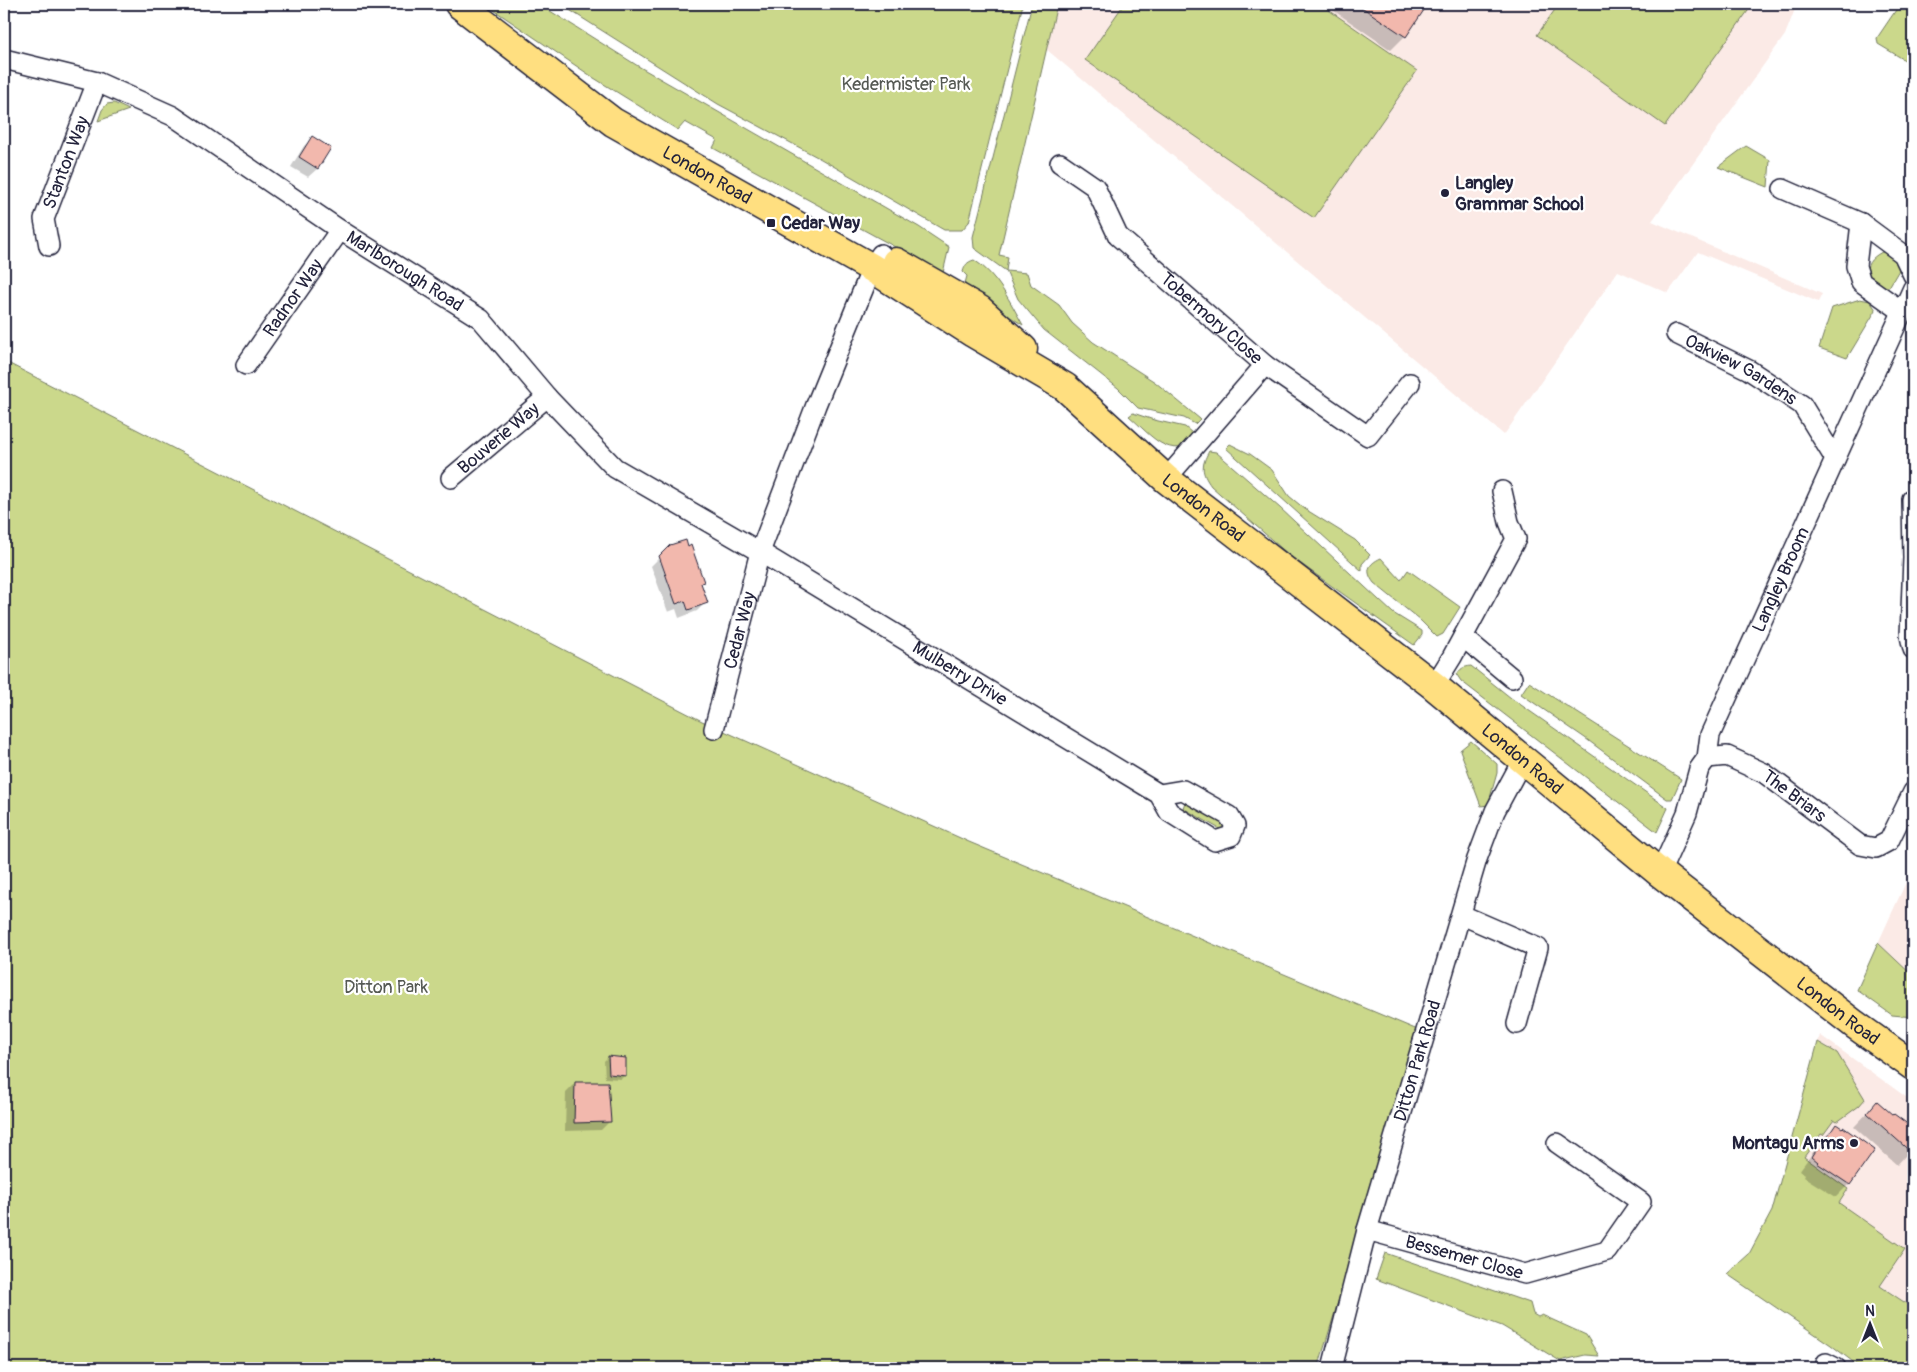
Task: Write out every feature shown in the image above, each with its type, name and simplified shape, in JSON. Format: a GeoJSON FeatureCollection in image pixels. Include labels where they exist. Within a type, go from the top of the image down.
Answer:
{"type":"FeatureCollection","features":[{"type":"Feature","properties":{"kind":"main road","name":"London Road"},"geometry":{"type":"LineString","coordinates":[[459,4],[613,122],[763,207],[807,211],[877,261],[980,310],[1166,479],[1434,686],[1660,873],[1854,1024],[1913,1066]]}},
{"type":"Feature","properties":{"kind":"street","name":"Marlborough Road"},"geometry":{"type":"LineString","coordinates":[[4,59],[97,82],[173,116],[340,230],[482,319],[547,397],[615,468],[760,552]]}},
{"type":"Feature","properties":{"kind":"street","name":"Stanton Way"},"geometry":{"type":"LineString","coordinates":[[49,246],[44,219],[97,82]]}},
{"type":"Feature","properties":{"kind":"street","name":"Tobermory Close"},"geometry":{"type":"LineString","coordinates":[[1060,163],[1095,187],[1118,236],[1265,365],[1166,479]]}},
{"type":"Feature","properties":{"kind":"street"},"geometry":{"type":"LineString","coordinates":[[1784,189],[1861,223],[1903,254],[1913,275]]}},
{"type":"Feature","properties":{"kind":"street"},"geometry":{"type":"LineString","coordinates":[[1861,223],[1856,266],[1861,282],[1902,312]]}},
{"type":"Feature","properties":{"kind":"street","name":"Radnor Way"},"geometry":{"type":"LineString","coordinates":[[246,365],[340,230]]}},
{"type":"Feature","properties":{"kind":"street","name":"Cedar Way"},"geometry":{"type":"LineString","coordinates":[[714,729],[760,552],[816,405],[877,261]]}},
{"type":"Feature","properties":{"kind":"street","name":"Langley Broom"},"geometry":{"type":"LineString","coordinates":[[1660,873],[1687,814],[1699,769],[1707,758],[1710,735],[1913,288]]}},
{"type":"Feature","properties":{"kind":"street","name":"Oakview Gardens"},"geometry":{"type":"LineString","coordinates":[[1676,334],[1749,370],[1802,405],[1835,459]]}},
{"type":"Feature","properties":{"kind":"street"},"geometry":{"type":"LineString","coordinates":[[1265,365],[1368,436],[1410,383]]}},
{"type":"Feature","properties":{"kind":"street","name":"Bouverie Way"},"geometry":{"type":"LineString","coordinates":[[451,478],[547,397]]}},
{"type":"Feature","properties":{"kind":"street"},"geometry":{"type":"LineString","coordinates":[[1434,686],[1516,539],[1509,522],[1502,492]]}},
{"type":"Feature","properties":{"kind":"street"},"geometry":{"type":"LineString","coordinates":[[1913,499],[1910,636],[1913,649]]}},
{"type":"Feature","properties":{"kind":"street","name":"Mulberry Drive"},"geometry":{"type":"LineString","coordinates":[[760,552],[1159,794]]}},
{"type":"Feature","properties":{"kind":"street"},"geometry":{"type":"LineString","coordinates":[[1463,637],[1512,678]]}},
{"type":"Feature","properties":{"kind":"street","name":"The Briars"},"geometry":{"type":"LineString","coordinates":[[1707,758],[1727,756],[1764,773],[1860,845],[1876,848],[1889,841],[1913,792]]}},
{"type":"Feature","properties":{"kind":"street","name":"Ditton Park Road"},"geometry":{"type":"LineString","coordinates":[[1332,1368],[1368,1230],[1477,859],[1495,811],[1522,760]]}},
{"type":"Feature","properties":{"kind":"street"},"geometry":{"type":"LineString","coordinates":[[1462,915],[1538,948],[1517,1024]]}},
{"type":"Feature","properties":{"kind":"street","name":"Bessemer Close"},"geometry":{"type":"LineString","coordinates":[[1368,1230],[1525,1274],[1606,1251],[1641,1202],[1557,1143]]}},
{"type":"Feature","properties":{"kind":"shaded area","name":"Langley Grammar School"},"geometry":{"type":"Polygon","coordinates":[[[1057,4],[1797,4],[1785,35],[1652,221],[1822,294],[1818,302],[1698,252],[1668,293],[1618,271],[1504,435],[1046,49],[1057,4]]]}},
{"type":"Feature","properties":{"kind":"shaded area"},"geometry":{"type":"Polygon","coordinates":[[[1913,867],[1913,976],[1878,943],[1913,867]]]}},
{"type":"Feature","properties":{"kind":"shaded area"},"geometry":{"type":"Polygon","coordinates":[[[1820,1035],[1913,1102],[1913,1308],[1772,1211],[1820,1035]]]}},
{"type":"Feature","properties":{"kind":"green space"},"geometry":{"type":"Polygon","coordinates":[[[485,4],[539,4],[638,66],[919,227],[949,247],[943,273],[713,148],[717,140],[685,122],[678,130],[594,78],[485,4]]]}},
{"type":"Feature","properties":{"kind":"green space","name":"Kedermister Park"},"geometry":{"type":"Polygon","coordinates":[[[560,4],[1023,4],[969,222],[962,230],[944,230],[821,159],[718,104],[560,4]]]}},
{"type":"Feature","properties":{"kind":"green space"},"geometry":{"type":"Polygon","coordinates":[[[1032,4],[1057,4],[999,255],[1008,257],[1006,271],[974,248],[973,237],[1032,4]]]}},
{"type":"Feature","properties":{"kind":"green space"},"geometry":{"type":"Polygon","coordinates":[[[1124,4],[1320,4],[1417,71],[1314,218],[1085,60],[1124,4]]]}},
{"type":"Feature","properties":{"kind":"green space"},"geometry":{"type":"Polygon","coordinates":[[[1559,4],[1753,4],[1665,126],[1537,35],[1559,4]]]}},
{"type":"Feature","properties":{"kind":"green space"},"geometry":{"type":"Polygon","coordinates":[[[1900,4],[1908,4],[1913,10],[1913,65],[1878,44],[1877,38],[1900,4]]]}},
{"type":"Feature","properties":{"kind":"green space"},"geometry":{"type":"Polygon","coordinates":[[[114,103],[129,110],[98,121],[102,110],[107,104],[114,103]]]}},
{"type":"Feature","properties":{"kind":"green space"},"geometry":{"type":"Polygon","coordinates":[[[1746,146],[1770,160],[1768,187],[1718,167],[1746,146]]]}},
{"type":"Feature","properties":{"kind":"green space"},"geometry":{"type":"Polygon","coordinates":[[[1882,252],[1906,258],[1889,287],[1874,283],[1867,274],[1869,262],[1882,252]]]}},
{"type":"Feature","properties":{"kind":"green space"},"geometry":{"type":"Polygon","coordinates":[[[974,260],[997,281],[1023,325],[964,287],[967,276],[963,272],[968,263],[974,260]]]}},
{"type":"Feature","properties":{"kind":"green space"},"geometry":{"type":"Polygon","coordinates":[[[1006,271],[1027,273],[1031,285],[1059,305],[1072,323],[1093,342],[1155,382],[1200,419],[1195,424],[1184,418],[1138,408],[1118,388],[1044,330],[1018,299],[1006,271]]]}},
{"type":"Feature","properties":{"kind":"green space"},"geometry":{"type":"Polygon","coordinates":[[[1860,299],[1870,301],[1876,310],[1847,358],[1819,348],[1832,308],[1860,299]]]}},
{"type":"Feature","properties":{"kind":"green space","name":"Ditton Park"},"geometry":{"type":"Polygon","coordinates":[[[4,361],[702,721],[969,842],[1420,1031],[1318,1368],[4,1368],[4,361]]]}},
{"type":"Feature","properties":{"kind":"green space"},"geometry":{"type":"Polygon","coordinates":[[[1133,413],[1185,427],[1199,439],[1178,448],[1169,447],[1153,438],[1129,416],[1133,413]]]}},
{"type":"Feature","properties":{"kind":"green space"},"geometry":{"type":"Polygon","coordinates":[[[1230,444],[1250,454],[1272,470],[1289,496],[1305,509],[1355,540],[1370,555],[1362,564],[1362,571],[1226,448],[1230,444]]]}},
{"type":"Feature","properties":{"kind":"green space"},"geometry":{"type":"Polygon","coordinates":[[[1209,451],[1216,452],[1280,508],[1393,613],[1422,631],[1422,635],[1414,645],[1290,556],[1211,486],[1205,477],[1203,469],[1209,451]]]}},
{"type":"Feature","properties":{"kind":"green space"},"geometry":{"type":"Polygon","coordinates":[[[1381,558],[1401,580],[1408,570],[1460,607],[1443,634],[1437,637],[1421,621],[1374,583],[1369,575],[1369,568],[1381,558]]]}},
{"type":"Feature","properties":{"kind":"green space"},"geometry":{"type":"Polygon","coordinates":[[[1471,666],[1511,698],[1668,808],[1657,832],[1461,681],[1457,675],[1459,671],[1462,668],[1471,666]]]}},
{"type":"Feature","properties":{"kind":"green space"},"geometry":{"type":"Polygon","coordinates":[[[1529,682],[1681,779],[1672,799],[1667,799],[1585,738],[1521,694],[1529,682]]]}},
{"type":"Feature","properties":{"kind":"green space"},"geometry":{"type":"Polygon","coordinates":[[[1471,741],[1497,764],[1497,773],[1488,805],[1481,806],[1460,750],[1471,741]]]}},
{"type":"Feature","properties":{"kind":"green space"},"geometry":{"type":"Polygon","coordinates":[[[1186,799],[1229,824],[1225,832],[1183,808],[1186,799]]]}},
{"type":"Feature","properties":{"kind":"green space"},"geometry":{"type":"Polygon","coordinates":[[[1878,943],[1913,976],[1913,1017],[1892,1015],[1857,990],[1878,943]]]}},
{"type":"Feature","properties":{"kind":"green space"},"geometry":{"type":"Polygon","coordinates":[[[1818,1042],[1837,1053],[1865,1099],[1859,1106],[1837,1122],[1834,1120],[1804,1157],[1848,1189],[1839,1203],[1905,1249],[1880,1286],[1913,1308],[1913,1358],[1909,1368],[1861,1368],[1831,1345],[1727,1274],[1749,1254],[1772,1211],[1818,1042]]]}},
{"type":"Feature","properties":{"kind":"green space"},"geometry":{"type":"Polygon","coordinates":[[[1385,1253],[1530,1303],[1533,1314],[1538,1317],[1542,1315],[1586,1335],[1599,1356],[1585,1355],[1560,1361],[1502,1326],[1376,1279],[1385,1253]]]}},
{"type":"Feature","properties":{"kind":"building"},"geometry":{"type":"Polygon","coordinates":[[[1357,4],[1428,4],[1406,37],[1357,4]]]}},
{"type":"Feature","properties":{"kind":"building"},"geometry":{"type":"Polygon","coordinates":[[[312,136],[331,148],[318,169],[299,157],[312,136]]]}},
{"type":"Feature","properties":{"kind":"building"},"geometry":{"type":"Polygon","coordinates":[[[686,540],[688,547],[691,545],[704,582],[701,583],[708,603],[688,610],[685,601],[676,604],[659,556],[670,545],[686,540]]]}},
{"type":"Feature","properties":{"kind":"building"},"geometry":{"type":"Polygon","coordinates":[[[608,1056],[626,1058],[626,1076],[609,1074],[608,1056]]]}},
{"type":"Feature","properties":{"kind":"building"},"geometry":{"type":"Polygon","coordinates":[[[575,1082],[608,1082],[611,1122],[574,1123],[575,1082]]]}},
{"type":"Feature","properties":{"kind":"building"},"geometry":{"type":"Polygon","coordinates":[[[1877,1101],[1893,1115],[1913,1128],[1913,1154],[1867,1113],[1877,1101]]]}},
{"type":"Feature","properties":{"kind":"building"},"geometry":{"type":"Polygon","coordinates":[[[1836,1124],[1875,1150],[1850,1185],[1817,1163],[1812,1157],[1836,1124]]]}},
{"type":"Feature","properties":{"kind":"place","name":"Langley Grammar School"},"geometry":{"type":"Point","coordinates":[1445,193]}},
{"type":"Feature","properties":{"kind":"place","name":"Cedar Way"},"geometry":{"type":"Point","coordinates":[771,223]}},
{"type":"Feature","properties":{"kind":"place","name":"Montagu Arms"},"geometry":{"type":"Point","coordinates":[1854,1143]}}]}
